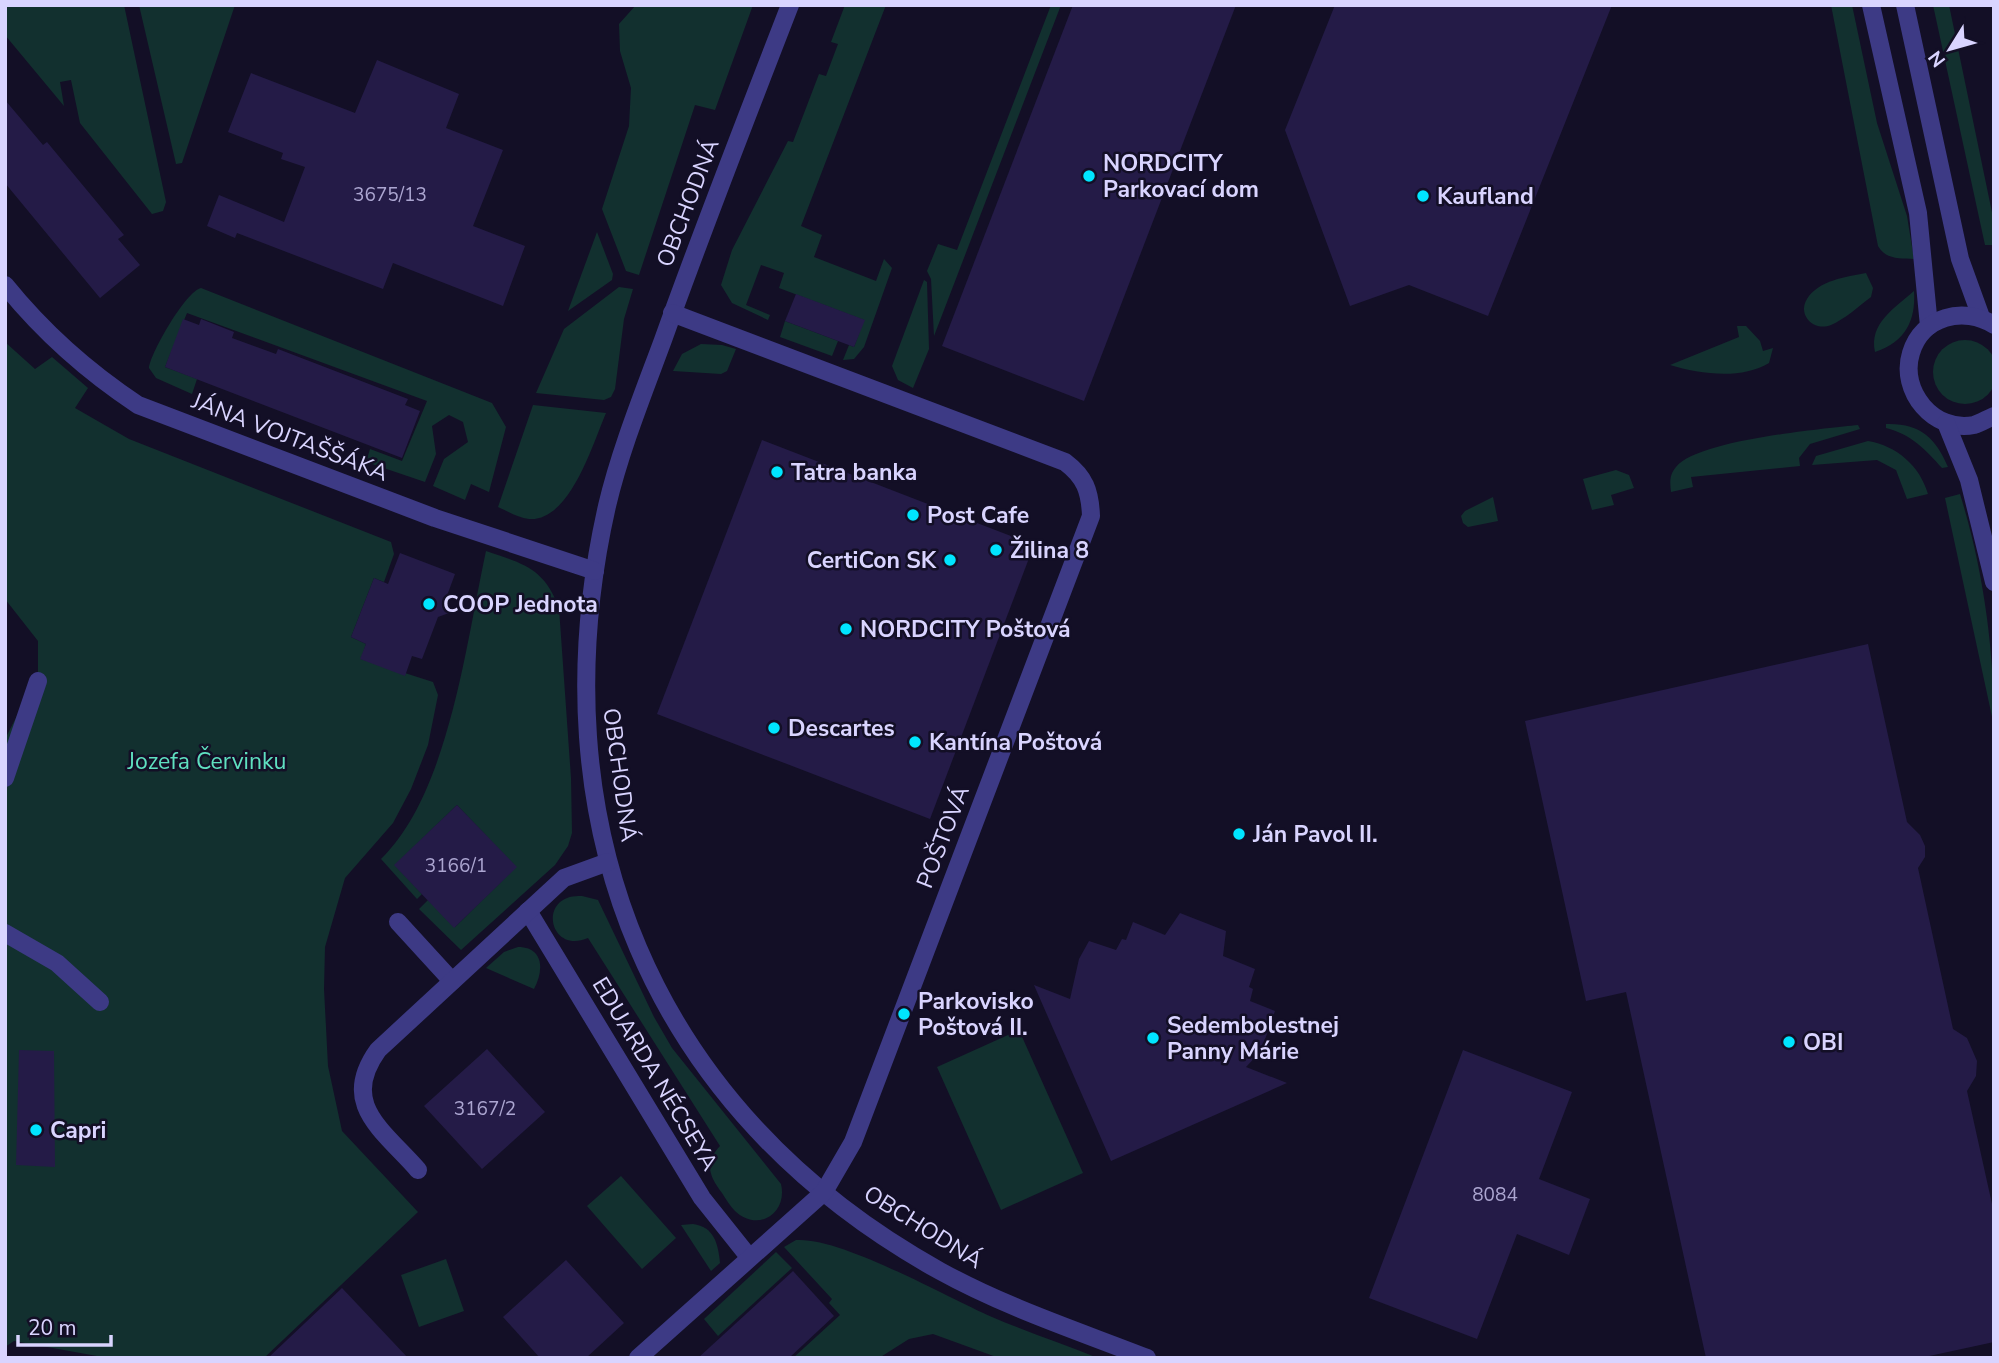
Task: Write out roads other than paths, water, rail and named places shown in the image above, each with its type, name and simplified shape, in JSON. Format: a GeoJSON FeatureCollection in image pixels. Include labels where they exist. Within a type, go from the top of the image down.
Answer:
{"type":"FeatureCollection","features":[{"type":"Feature","properties":{"kind":"street","name":"OBCHODNÁ"},"geometry":{"type":"LineString","coordinates":[[790,5],[673,313],[608,502],[594,571],[584,674],[587,750],[594,804],[608,862],[639,953],[667,1006],[698,1056],[762,1135],[824,1192],[862,1221],[940,1272],[990,1297],[1147,1358]]}},
{"type":"Feature","properties":{"kind":"street"},"geometry":{"type":"LineString","coordinates":[[1871,5],[1918,213],[1929,326]]}},
{"type":"Feature","properties":{"kind":"street"},"geometry":{"type":"LineString","coordinates":[[1905,5],[1957,246],[1987,321]]}},
{"type":"Feature","properties":{"kind":"street","name":"JÁNA VOJTAŠŠÁKA"},"geometry":{"type":"LineString","coordinates":[[5,285],[38,325],[113,388],[138,405],[435,519],[594,571]]}},
{"type":"Feature","properties":{"kind":"street","name":"POŠTOVÁ"},"geometry":{"type":"LineString","coordinates":[[673,313],[1065,462],[1079,472],[1090,492],[1091,516],[963,855],[853,1142],[824,1192]]}},
{"type":"Feature","properties":{"kind":"street"},"geometry":{"type":"LineString","coordinates":[[1987,321],[1963,314],[1945,317],[1929,326],[1917,339],[1910,354],[1909,380],[1919,403],[1931,415],[1946,423],[1972,425],[1994,416]]}},
{"type":"Feature","properties":{"kind":"street"},"geometry":{"type":"LineString","coordinates":[[1946,423],[1969,480],[1994,582]]}},
{"type":"Feature","properties":{"kind":"street"},"geometry":{"type":"LineString","coordinates":[[5,778],[38,681]]}},
{"type":"Feature","properties":{"kind":"street"},"geometry":{"type":"LineString","coordinates":[[418,1170],[368,1114],[360,1083],[377,1050],[564,878],[608,862]]}},
{"type":"Feature","properties":{"kind":"street","name":"EDUARDA NÉCSEYA"},"geometry":{"type":"LineString","coordinates":[[528,911],[702,1198],[749,1257]]}},
{"type":"Feature","properties":{"kind":"street"},"geometry":{"type":"LineString","coordinates":[[398,922],[452,981]]}},
{"type":"Feature","properties":{"kind":"street"},"geometry":{"type":"LineString","coordinates":[[5,933],[57,963],[100,1002]]}},
{"type":"Feature","properties":{"kind":"street"},"geometry":{"type":"LineString","coordinates":[[638,1358],[824,1192]]}},
{"type":"Feature","properties":{"kind":"place","name":"NORDCITY Parkovací dom"},"geometry":{"type":"Point","coordinates":[1089,176]}},
{"type":"Feature","properties":{"kind":"place","name":"Kaufland"},"geometry":{"type":"Point","coordinates":[1423,196]}},
{"type":"Feature","properties":{"kind":"place","name":"Tatra banka"},"geometry":{"type":"Point","coordinates":[777,472]}},
{"type":"Feature","properties":{"kind":"place","name":"Post Cafe"},"geometry":{"type":"Point","coordinates":[913,515]}},
{"type":"Feature","properties":{"kind":"place","name":"Žilina 8"},"geometry":{"type":"Point","coordinates":[996,550]}},
{"type":"Feature","properties":{"kind":"place","name":"CertiCon SK"},"geometry":{"type":"Point","coordinates":[950,560]}},
{"type":"Feature","properties":{"kind":"place","name":"COOP Jednota"},"geometry":{"type":"Point","coordinates":[429,604]}},
{"type":"Feature","properties":{"kind":"place","name":"NORDCITY Poštová"},"geometry":{"type":"Point","coordinates":[846,629]}},
{"type":"Feature","properties":{"kind":"place","name":"Descartes"},"geometry":{"type":"Point","coordinates":[774,728]}},
{"type":"Feature","properties":{"kind":"place","name":"Kantína Poštová"},"geometry":{"type":"Point","coordinates":[915,742]}},
{"type":"Feature","properties":{"kind":"place","name":"Ján Pavol II."},"geometry":{"type":"Point","coordinates":[1239,834]}},
{"type":"Feature","properties":{"kind":"place","name":"Parkovisko Poštová II."},"geometry":{"type":"Point","coordinates":[904,1014]}},
{"type":"Feature","properties":{"kind":"place","name":"Sedembolestnej Panny Márie"},"geometry":{"type":"Point","coordinates":[1153,1038]}},
{"type":"Feature","properties":{"kind":"place","name":"OBI"},"geometry":{"type":"Point","coordinates":[1789,1042]}},
{"type":"Feature","properties":{"kind":"place","name":"Capri"},"geometry":{"type":"Point","coordinates":[36,1130]}},
{"type":"Feature","properties":{"kind":"park label","name":"Jozefa Červinku"},"geometry":{"type":"Point","coordinates":[207,761]}}]}
